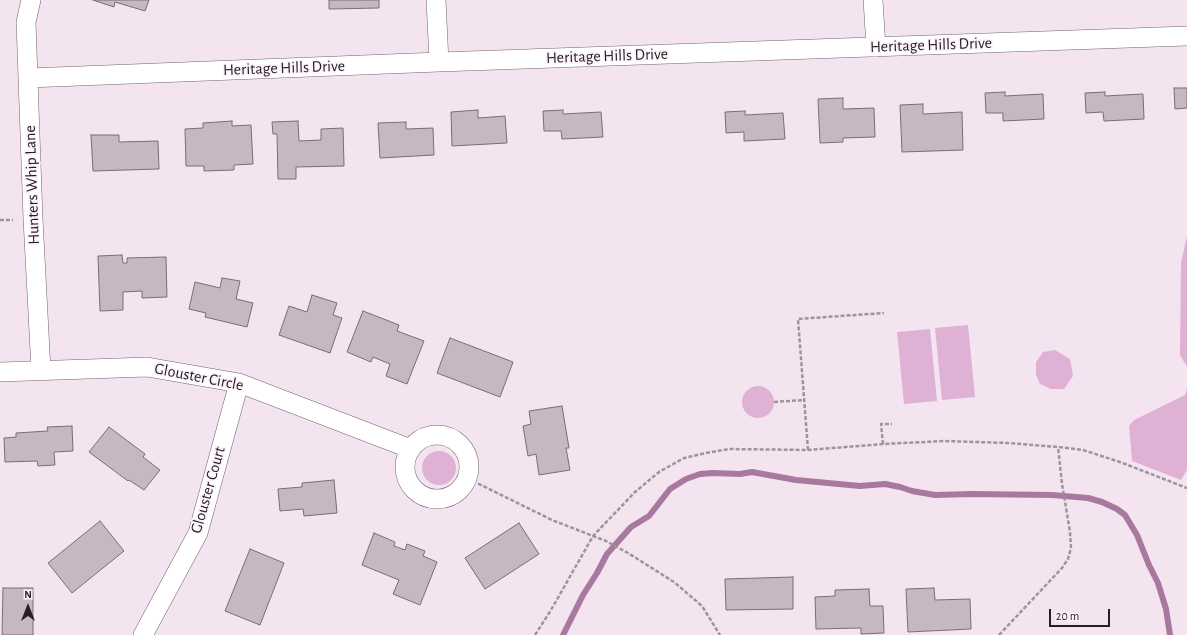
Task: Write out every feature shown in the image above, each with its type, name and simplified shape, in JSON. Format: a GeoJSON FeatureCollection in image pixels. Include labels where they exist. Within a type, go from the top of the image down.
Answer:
{"type":"FeatureCollection","features":[{"type":"Feature","properties":{"kind":"street","name":"Hunters Whip Lane"},"geometry":{"type":"LineString","coordinates":[[31,0],[26,22],[33,219],[41,370]]}},
{"type":"Feature","properties":{"kind":"street"},"geometry":{"type":"LineString","coordinates":[[436,0],[439,62]]}},
{"type":"Feature","properties":{"kind":"street"},"geometry":{"type":"LineString","coordinates":[[873,0],[876,47]]}},
{"type":"Feature","properties":{"kind":"street","name":"Heritage Hills Drive"},"geometry":{"type":"LineString","coordinates":[[28,78],[1187,36]]}},
{"type":"Feature","properties":{"kind":"street","name":"Glouster Circle"},"geometry":{"type":"LineString","coordinates":[[0,372],[147,367],[239,383],[411,449]]}},
{"type":"Feature","properties":{"kind":"street","name":"Glouster Court"},"geometry":{"type":"LineString","coordinates":[[143,635],[198,533],[239,383]]}},
{"type":"Feature","properties":{"kind":"street"},"geometry":{"type":"LineString","coordinates":[[436,435],[447,436],[456,441],[463,448],[468,457],[468,477],[463,486],[456,493],[447,498],[437,499],[427,497],[417,491],[410,483],[406,473],[406,462],[411,449],[416,443],[425,437],[436,435]]}},
{"type":"Feature","properties":{"kind":"path"},"geometry":{"type":"LineString","coordinates":[[808,450],[798,319],[884,313]]}},
{"type":"Feature","properties":{"kind":"path"},"geometry":{"type":"LineString","coordinates":[[774,402],[804,400]]}},
{"type":"Feature","properties":{"kind":"path"},"geometry":{"type":"LineString","coordinates":[[883,444],[882,424],[892,424]]}},
{"type":"Feature","properties":{"kind":"path"},"geometry":{"type":"LineString","coordinates":[[535,635],[593,536],[635,492],[659,472],[684,458],[706,453],[729,449],[808,450],[945,441],[1008,443],[1058,447],[1091,452],[1187,488]]}},
{"type":"Feature","properties":{"kind":"path"},"geometry":{"type":"LineString","coordinates":[[999,635],[1062,568],[1068,559],[1071,548],[1070,532],[1062,484],[1058,447]]}},
{"type":"Feature","properties":{"kind":"path"},"geometry":{"type":"LineString","coordinates":[[468,477],[477,483],[552,520],[606,541],[628,553],[674,582],[702,606],[720,635]]}},
{"type":"Feature","properties":{"kind":"shaded area"},"geometry":{"type":"Polygon","coordinates":[[[1187,236],[1187,367],[1180,355],[1181,263],[1187,236]]]}},
{"type":"Feature","properties":{"kind":"shaded area"},"geometry":{"type":"Polygon","coordinates":[[[968,325],[975,397],[942,400],[935,328],[968,325]]]}},
{"type":"Feature","properties":{"kind":"shaded area"},"geometry":{"type":"Polygon","coordinates":[[[930,329],[937,401],[904,404],[897,332],[930,329]]]}},
{"type":"Feature","properties":{"kind":"shaded area"},"geometry":{"type":"Polygon","coordinates":[[[1055,350],[1070,359],[1073,376],[1064,389],[1051,389],[1040,384],[1036,375],[1036,362],[1043,352],[1055,350]]]}},
{"type":"Feature","properties":{"kind":"shaded area"},"geometry":{"type":"Polygon","coordinates":[[[755,386],[761,386],[770,390],[774,402],[770,414],[761,418],[755,418],[746,414],[742,405],[742,399],[746,390],[755,386]]]}},
{"type":"Feature","properties":{"kind":"shaded area"},"geometry":{"type":"Polygon","coordinates":[[[1187,388],[1187,470],[1181,480],[1132,461],[1129,426],[1134,420],[1185,395],[1187,388]]]}},
{"type":"Feature","properties":{"kind":"shaded area"},"geometry":{"type":"Polygon","coordinates":[[[442,451],[451,456],[455,461],[455,475],[451,480],[446,484],[436,485],[432,484],[423,475],[422,465],[423,461],[432,452],[442,451]]]}},
{"type":"Feature","properties":{"kind":"building"},"geometry":{"type":"Polygon","coordinates":[[[93,0],[149,0],[145,11],[115,2],[114,7],[93,0]]]}},
{"type":"Feature","properties":{"kind":"building"},"geometry":{"type":"Polygon","coordinates":[[[329,0],[379,0],[379,8],[329,9],[329,0]]]}},
{"type":"Feature","properties":{"kind":"building"},"geometry":{"type":"Polygon","coordinates":[[[1174,88],[1187,88],[1187,108],[1175,109],[1174,88]]]}},
{"type":"Feature","properties":{"kind":"building"},"geometry":{"type":"Polygon","coordinates":[[[1005,92],[1005,96],[1043,94],[1044,119],[1003,121],[1003,113],[986,113],[985,93],[1005,92]]]}},
{"type":"Feature","properties":{"kind":"building"},"geometry":{"type":"Polygon","coordinates":[[[1105,92],[1105,96],[1143,94],[1144,119],[1104,121],[1103,112],[1086,113],[1085,93],[1105,92]]]}},
{"type":"Feature","properties":{"kind":"building"},"geometry":{"type":"Polygon","coordinates":[[[843,98],[843,109],[874,108],[875,137],[843,138],[843,142],[820,143],[818,99],[843,98]]]}},
{"type":"Feature","properties":{"kind":"building"},"geometry":{"type":"Polygon","coordinates":[[[923,104],[923,114],[962,112],[963,150],[902,152],[900,105],[923,104]]]}},
{"type":"Feature","properties":{"kind":"building"},"geometry":{"type":"Polygon","coordinates":[[[478,110],[478,118],[505,116],[507,143],[452,146],[451,112],[478,110]]]}},
{"type":"Feature","properties":{"kind":"building"},"geometry":{"type":"Polygon","coordinates":[[[563,110],[563,114],[601,112],[603,137],[562,139],[561,131],[544,131],[543,111],[563,110]]]}},
{"type":"Feature","properties":{"kind":"building"},"geometry":{"type":"Polygon","coordinates":[[[745,111],[745,115],[783,113],[785,139],[744,141],[744,132],[726,133],[725,112],[745,111]]]}},
{"type":"Feature","properties":{"kind":"building"},"geometry":{"type":"Polygon","coordinates":[[[232,121],[232,126],[251,125],[253,164],[234,165],[234,170],[204,171],[204,166],[186,166],[185,129],[203,128],[203,123],[232,121]]]}},
{"type":"Feature","properties":{"kind":"building"},"geometry":{"type":"Polygon","coordinates":[[[298,121],[299,141],[321,140],[321,129],[343,128],[344,166],[296,167],[296,179],[278,179],[277,134],[273,134],[272,122],[298,121]]]}},
{"type":"Feature","properties":{"kind":"building"},"geometry":{"type":"Polygon","coordinates":[[[406,122],[406,129],[433,128],[434,155],[380,158],[378,123],[406,122]]]}},
{"type":"Feature","properties":{"kind":"building"},"geometry":{"type":"Polygon","coordinates":[[[91,135],[119,135],[119,142],[158,141],[159,169],[93,171],[91,135]]]}},
{"type":"Feature","properties":{"kind":"building"},"geometry":{"type":"Polygon","coordinates":[[[122,255],[123,263],[127,263],[127,258],[166,257],[167,297],[142,298],[142,291],[123,292],[123,310],[100,311],[98,256],[122,255]]]}},
{"type":"Feature","properties":{"kind":"building"},"geometry":{"type":"Polygon","coordinates":[[[222,278],[240,281],[236,299],[253,303],[247,327],[205,317],[206,313],[189,309],[195,282],[220,288],[222,278]]]}},
{"type":"Feature","properties":{"kind":"building"},"geometry":{"type":"Polygon","coordinates":[[[312,295],[337,303],[333,315],[342,318],[330,353],[279,335],[289,306],[307,312],[312,295]]]}},
{"type":"Feature","properties":{"kind":"building"},"geometry":{"type":"Polygon","coordinates":[[[363,311],[399,325],[397,331],[424,341],[407,384],[386,376],[390,364],[373,357],[371,362],[347,352],[363,311]]]}},
{"type":"Feature","properties":{"kind":"building"},"geometry":{"type":"Polygon","coordinates":[[[450,338],[513,362],[500,397],[437,373],[450,338]]]}},
{"type":"Feature","properties":{"kind":"building"},"geometry":{"type":"Polygon","coordinates":[[[562,406],[569,448],[566,448],[570,470],[539,475],[536,454],[528,456],[523,426],[531,424],[529,411],[562,406]]]}},
{"type":"Feature","properties":{"kind":"building"},"geometry":{"type":"Polygon","coordinates":[[[72,426],[73,451],[54,452],[55,465],[38,466],[37,461],[5,462],[4,438],[16,437],[16,433],[48,431],[47,427],[72,426]]]}},
{"type":"Feature","properties":{"kind":"building"},"geometry":{"type":"Polygon","coordinates":[[[109,427],[145,454],[143,457],[160,470],[144,490],[129,480],[128,481],[89,452],[109,427]]]}},
{"type":"Feature","properties":{"kind":"building"},"geometry":{"type":"Polygon","coordinates":[[[334,480],[337,513],[304,516],[303,509],[280,511],[278,489],[302,487],[302,483],[334,480]]]}},
{"type":"Feature","properties":{"kind":"building"},"geometry":{"type":"Polygon","coordinates":[[[100,521],[124,551],[72,593],[48,563],[100,521]]]}},
{"type":"Feature","properties":{"kind":"building"},"geometry":{"type":"Polygon","coordinates":[[[519,523],[539,554],[485,589],[465,558],[519,523]]]}},
{"type":"Feature","properties":{"kind":"building"},"geometry":{"type":"Polygon","coordinates":[[[374,533],[395,542],[394,546],[405,550],[407,544],[425,551],[423,556],[437,562],[420,605],[393,594],[399,580],[362,565],[374,533]]]}},
{"type":"Feature","properties":{"kind":"building"},"geometry":{"type":"Polygon","coordinates":[[[250,549],[284,563],[260,625],[225,611],[250,549]]]}},
{"type":"Feature","properties":{"kind":"building"},"geometry":{"type":"Polygon","coordinates":[[[793,577],[793,609],[726,610],[725,579],[793,577]]]}},
{"type":"Feature","properties":{"kind":"building"},"geometry":{"type":"Polygon","coordinates":[[[3,588],[33,588],[33,635],[2,635],[3,588]]]}},
{"type":"Feature","properties":{"kind":"building"},"geometry":{"type":"Polygon","coordinates":[[[934,588],[935,600],[970,599],[971,629],[908,632],[906,589],[934,588]]]}},
{"type":"Feature","properties":{"kind":"building"},"geometry":{"type":"Polygon","coordinates":[[[869,589],[870,606],[883,606],[884,633],[861,634],[861,628],[816,629],[815,597],[835,596],[835,590],[869,589]]]}},
{"type":"Feature","properties":{"kind":"waterway"},"geometry":{"type":"LineString","coordinates":[[563,635],[583,595],[607,554],[631,527],[649,516],[670,489],[686,479],[700,474],[740,474],[752,472],[796,480],[860,486],[885,484],[935,495],[1052,495],[1088,498],[1102,502],[1117,509],[1125,515],[1137,535],[1158,583],[1166,609],[1170,635]]}}]}
